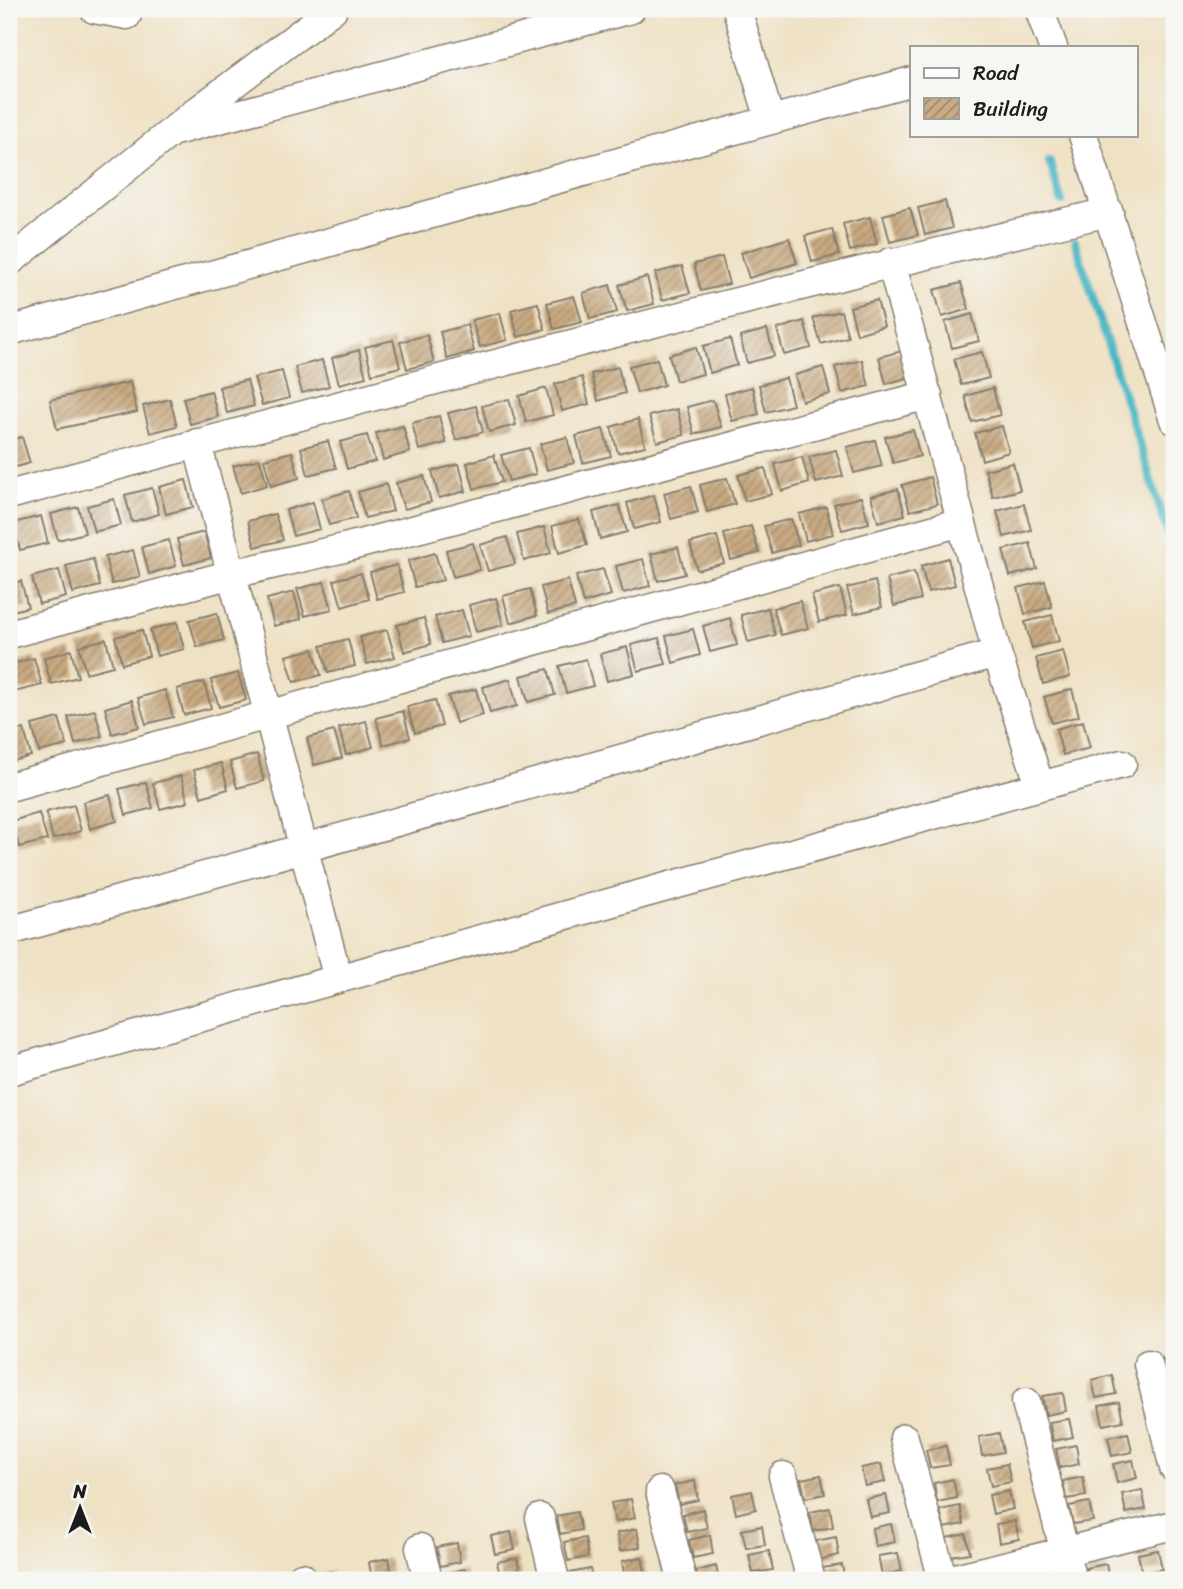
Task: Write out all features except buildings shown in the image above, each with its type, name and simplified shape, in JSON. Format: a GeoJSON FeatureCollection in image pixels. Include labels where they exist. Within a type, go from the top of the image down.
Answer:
{"type":"FeatureCollection","features":[{"type":"Feature","properties":{"kind":"street"},"geometry":{"type":"LineString","coordinates":[[94,9],[127,15]]}},
{"type":"Feature","properties":{"kind":"street"},"geometry":{"type":"LineString","coordinates":[[9,262],[171,132],[333,9]]}},
{"type":"Feature","properties":{"kind":"street"},"geometry":{"type":"LineString","coordinates":[[171,132],[631,9]]}},
{"type":"Feature","properties":{"kind":"street"},"geometry":{"type":"LineString","coordinates":[[737,9],[770,120]]}},
{"type":"Feature","properties":{"kind":"street"},"geometry":{"type":"LineString","coordinates":[[1040,9],[1046,46]]}},
{"type":"Feature","properties":{"kind":"street"},"geometry":{"type":"LineString","coordinates":[[9,331],[910,82]]}},
{"type":"Feature","properties":{"kind":"street"},"geometry":{"type":"LineString","coordinates":[[1083,136],[1174,420]]}},
{"type":"Feature","properties":{"kind":"street"},"geometry":{"type":"LineString","coordinates":[[9,495],[197,443],[891,262],[1109,212]]}},
{"type":"Feature","properties":{"kind":"street"},"geometry":{"type":"LineString","coordinates":[[891,262],[997,653],[1040,786]]}},
{"type":"Feature","properties":{"kind":"street"},"geometry":{"type":"LineString","coordinates":[[9,634],[928,395]]}},
{"type":"Feature","properties":{"kind":"street"},"geometry":{"type":"LineString","coordinates":[[197,443],[338,979]]}},
{"type":"Feature","properties":{"kind":"street"},"geometry":{"type":"LineString","coordinates":[[9,787],[961,522]]}},
{"type":"Feature","properties":{"kind":"street"},"geometry":{"type":"LineString","coordinates":[[9,931],[997,653]]}},
{"type":"Feature","properties":{"kind":"street"},"geometry":{"type":"LineString","coordinates":[[9,1071],[670,886],[1122,764]]}},
{"type":"Feature","properties":{"kind":"street"},"geometry":{"type":"LineString","coordinates":[[1148,1364],[1174,1468]]}},
{"type":"Feature","properties":{"kind":"street"},"geometry":{"type":"LineString","coordinates":[[1026,1402],[1072,1580]]}},
{"type":"Feature","properties":{"kind":"street"},"geometry":{"type":"LineString","coordinates":[[904,1438],[945,1580],[1174,1525]]}},
{"type":"Feature","properties":{"kind":"street"},"geometry":{"type":"LineString","coordinates":[[783,1476],[811,1580]]}},
{"type":"Feature","properties":{"kind":"street"},"geometry":{"type":"LineString","coordinates":[[660,1491],[682,1580]]}},
{"type":"Feature","properties":{"kind":"street"},"geometry":{"type":"LineString","coordinates":[[540,1518],[555,1580]]}},
{"type":"Feature","properties":{"kind":"street"},"geometry":{"type":"LineString","coordinates":[[420,1548],[428,1580]]}},
{"type":"Feature","properties":{"kind":"waterway"},"geometry":{"type":"LineString","coordinates":[[1049,161],[1062,202]]}},
{"type":"Feature","properties":{"kind":"waterway"},"geometry":{"type":"LineString","coordinates":[[1075,241],[1174,553]]}}]}
